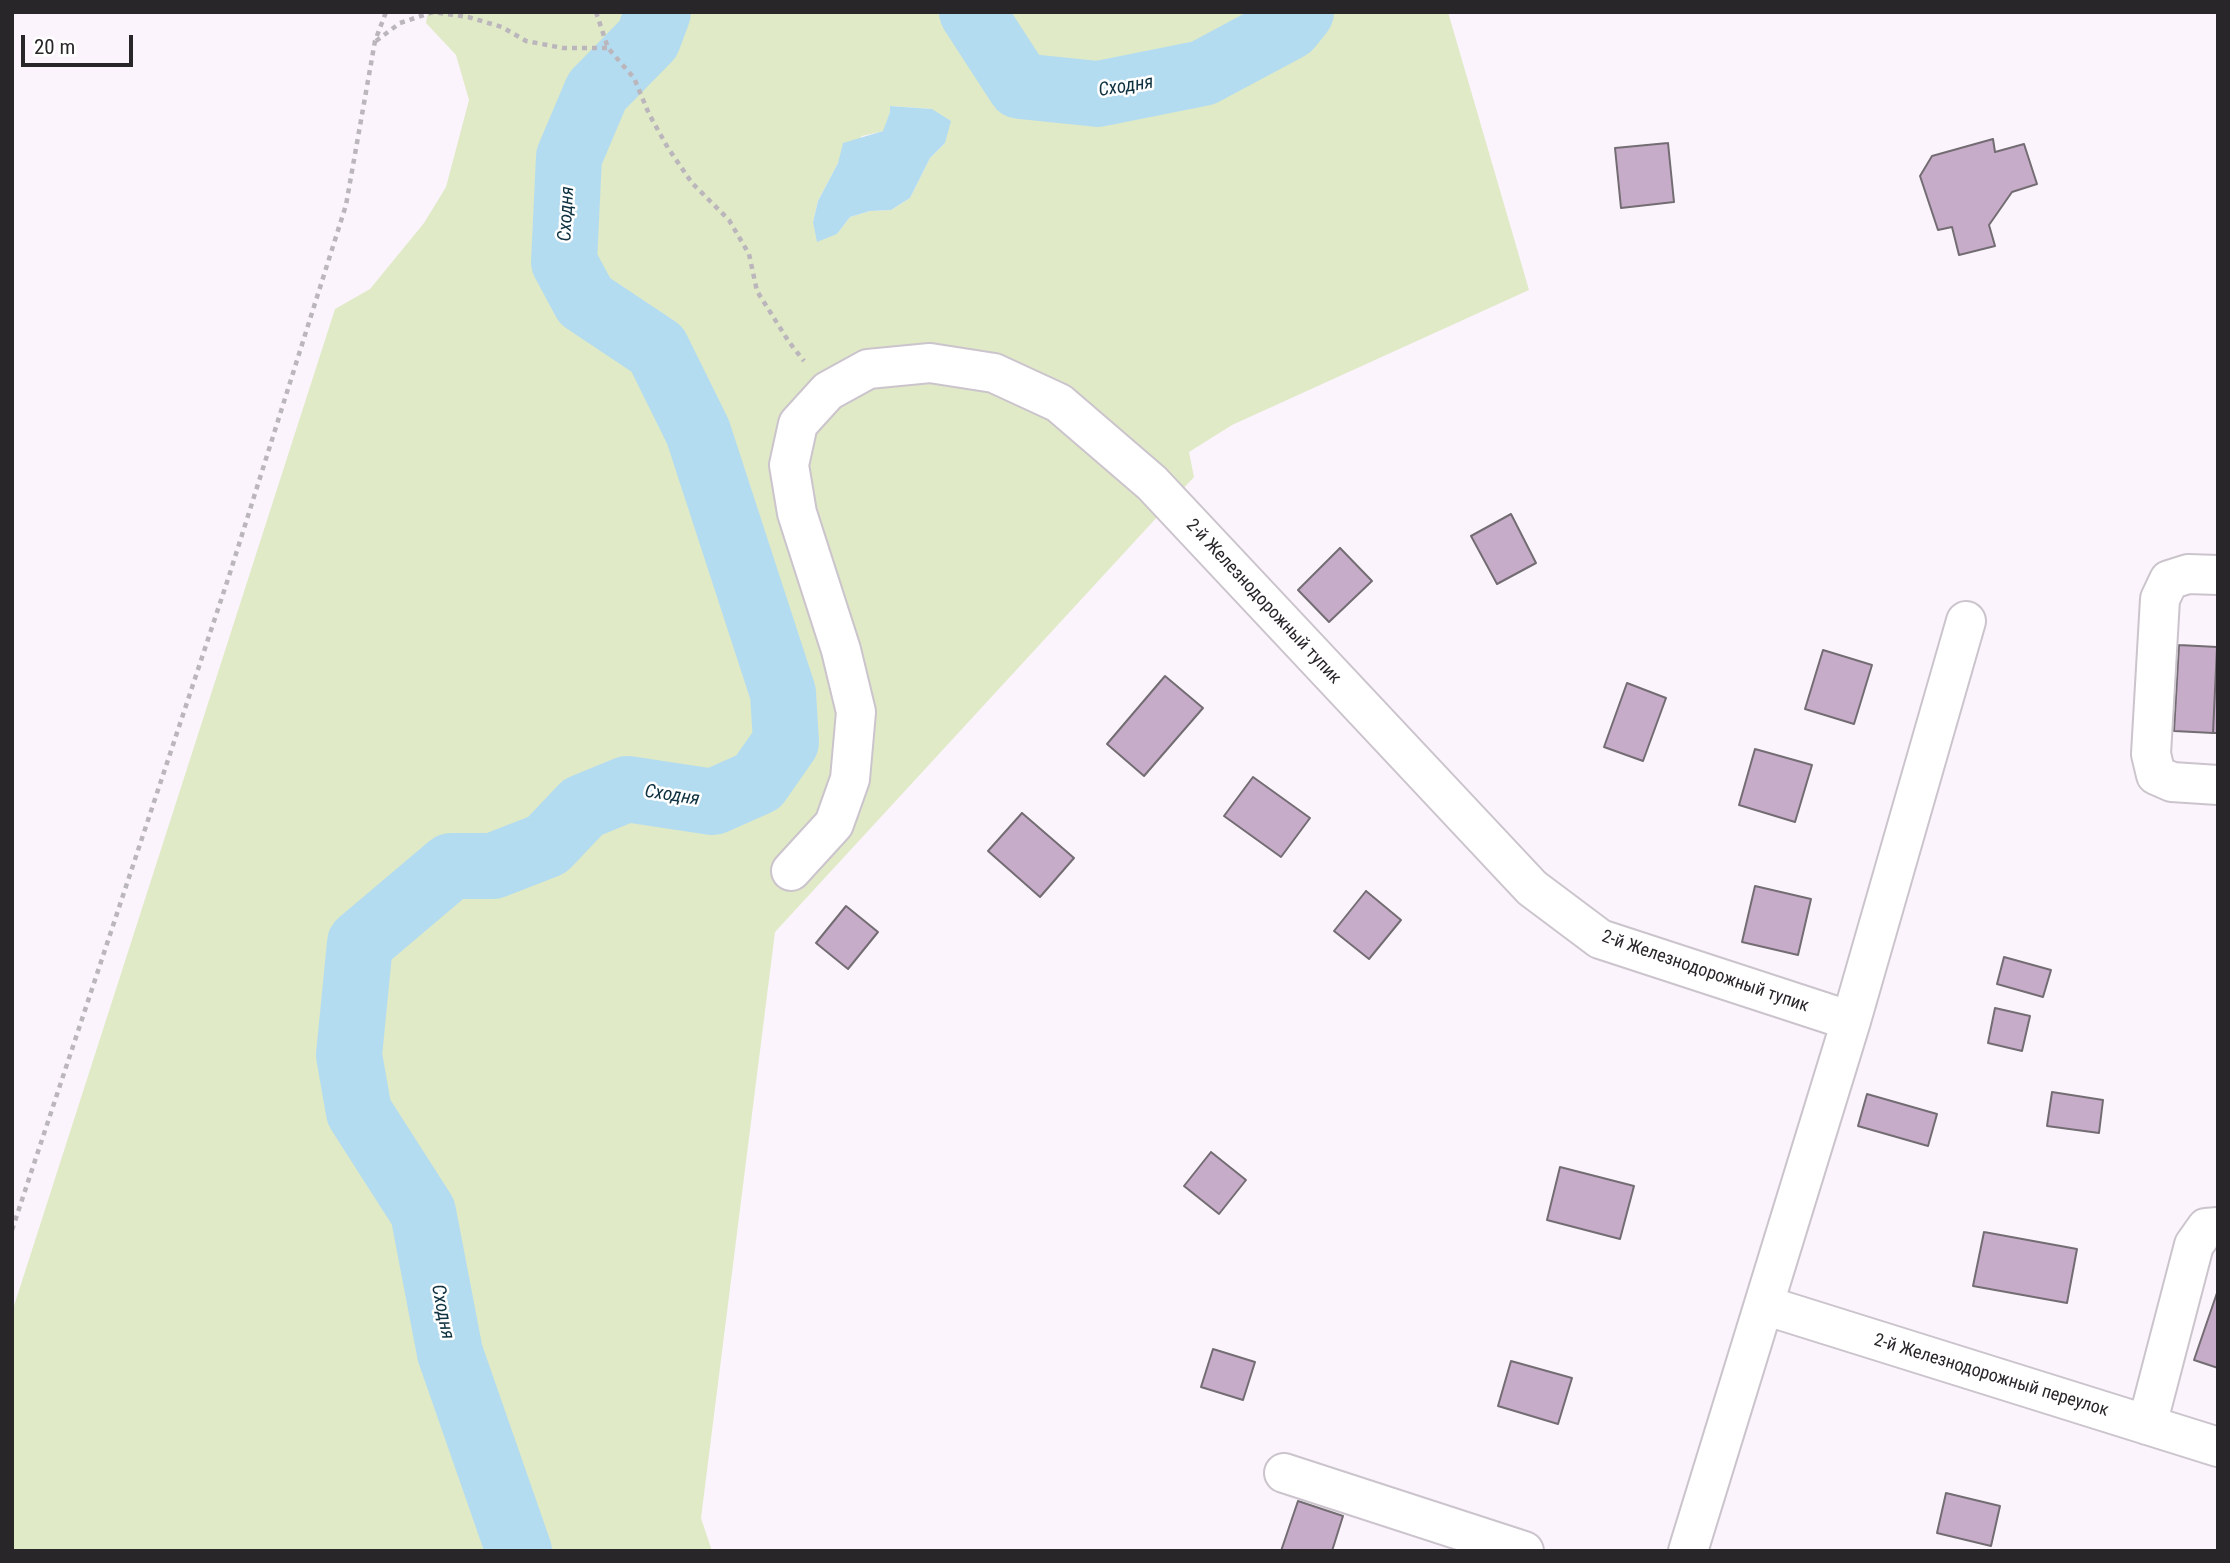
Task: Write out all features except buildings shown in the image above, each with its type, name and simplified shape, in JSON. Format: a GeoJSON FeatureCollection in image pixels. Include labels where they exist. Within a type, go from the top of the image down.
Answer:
{"type":"FeatureCollection","features":[{"type":"Feature","properties":{"kind":"street","name":"2-й Железнодорожный тупик"},"geometry":{"type":"LineString","coordinates":[[792,871],[834,824],[850,779],[856,712],[841,650],[797,513],[789,464],[798,424],[828,391],[868,369],[930,362],[994,373],[1059,403],[1152,484],[1532,888],[1600,939],[1851,1021]]}},
{"type":"Feature","properties":{"kind":"street"},"geometry":{"type":"LineString","coordinates":[[2218,575],[2188,574],[2169,580],[2160,599],[2151,754],[2156,775],[2172,782],[2218,785]]}},
{"type":"Feature","properties":{"kind":"street"},"geometry":{"type":"LineString","coordinates":[[1688,1551],[1851,1021],[1966,621]]}},
{"type":"Feature","properties":{"kind":"street"},"geometry":{"type":"LineString","coordinates":[[2147,1425],[2194,1245],[2206,1228],[2218,1227]]}},
{"type":"Feature","properties":{"kind":"street","name":"2-й Железнодорожный переулок"},"geometry":{"type":"LineString","coordinates":[[1763,1305],[2218,1447]]}},
{"type":"Feature","properties":{"kind":"street"},"geometry":{"type":"LineString","coordinates":[[1284,1473],[1524,1551]]}},
{"type":"Feature","properties":{"kind":"path"},"geometry":{"type":"LineString","coordinates":[[12,1230],[229,576],[346,205],[375,41],[386,12]]}},
{"type":"Feature","properties":{"kind":"path"},"geometry":{"type":"LineString","coordinates":[[375,41],[400,23],[433,12],[468,17],[502,27],[526,41],[564,48],[608,48]]}},
{"type":"Feature","properties":{"kind":"path"},"geometry":{"type":"LineString","coordinates":[[596,12],[608,48],[634,79],[668,148],[692,183],[729,220],[749,254],[757,291],[789,342],[828,391]]}},
{"type":"Feature","properties":{"kind":"green space"},"geometry":{"type":"Polygon","coordinates":[[[428,12],[1448,12],[1529,290],[1232,425],[1189,452],[1194,477],[775,932],[701,1518],[712,1551],[12,1551],[12,1312],[335,309],[370,289],[424,223],[446,187],[469,100],[456,55],[426,23],[428,12]],[[890,106],[884,131],[862,136],[838,163],[818,201],[813,222],[837,234],[850,217],[870,211],[891,210],[910,198],[930,158],[945,143],[932,109],[890,106]]]}},
{"type":"Feature","properties":{"kind":"water"},"geometry":{"type":"Polygon","coordinates":[[[890,106],[932,109],[951,121],[945,143],[930,158],[910,198],[891,210],[870,211],[850,217],[837,234],[817,242],[813,222],[818,201],[838,163],[843,143],[883,131],[890,106]]]}},
{"type":"Feature","properties":{"kind":"waterway","name":"Сходня"},"geometry":{"type":"LineString","coordinates":[[519,1551],[450,1353],[423,1212],[359,1112],[349,1055],[360,943],[451,866],[493,866],[547,845],[583,807],[627,789],[713,802],[758,782],[786,742],[783,693],[698,432],[657,349],[585,301],[564,262],[569,157],[597,91],[648,39],[658,12]]}},
{"type":"Feature","properties":{"kind":"waterway","name":"Сходня"},"geometry":{"type":"LineString","coordinates":[[972,12],[1020,86],[1098,94],[1203,73],[1289,27],[1301,12]]}}]}
